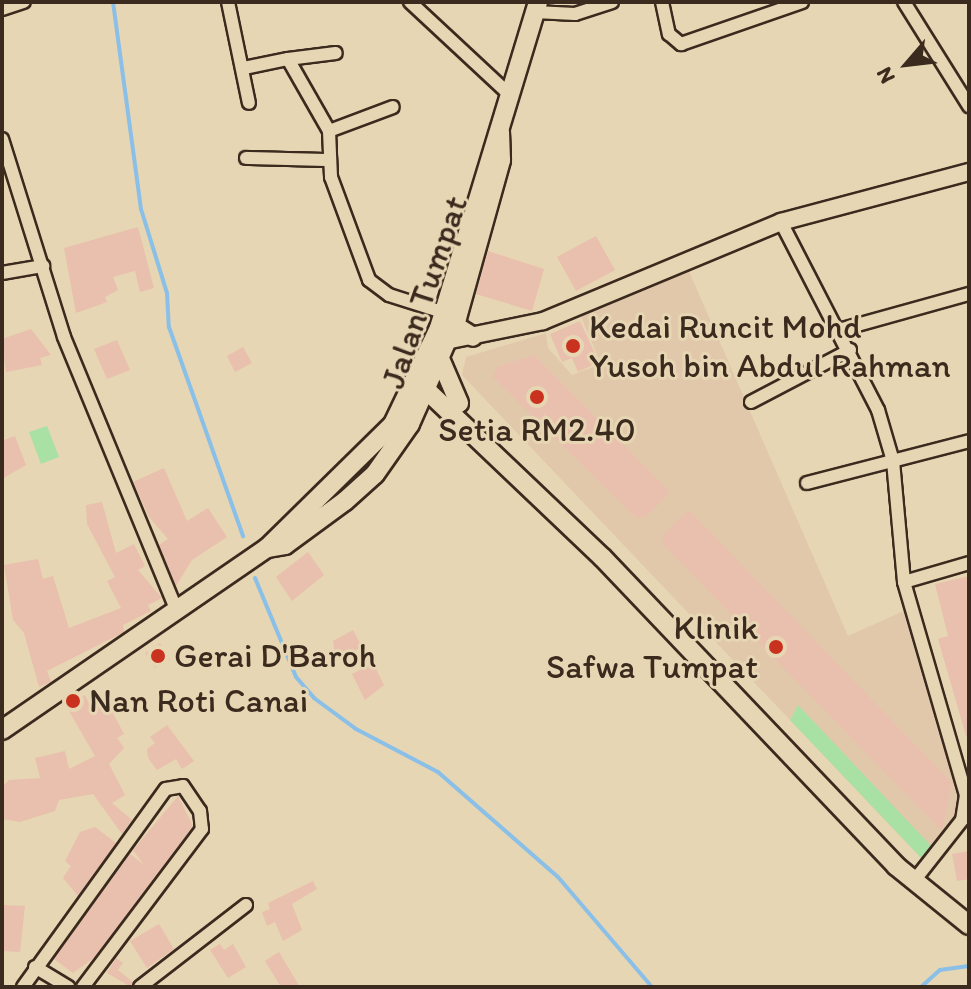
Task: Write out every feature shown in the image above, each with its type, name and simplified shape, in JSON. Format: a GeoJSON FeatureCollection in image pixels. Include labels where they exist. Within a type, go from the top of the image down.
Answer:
{"type":"FeatureCollection","features":[{"type":"Feature","properties":{"kind":"main road","name":"Jalan Tumpat"},"geometry":{"type":"LineString","coordinates":[[439,350],[461,258],[536,7]]}},
{"type":"Feature","properties":{"kind":"main road","name":"Jalan Tumpat"},"geometry":{"type":"LineString","coordinates":[[2,730],[267,548],[285,545],[345,501],[375,474],[454,325],[501,160],[500,129]]}},
{"type":"Feature","properties":{"kind":"main road"},"geometry":{"type":"LineString","coordinates":[[459,412],[401,424],[436,310],[461,258]]}},
{"type":"Feature","properties":{"kind":"main road"},"geometry":{"type":"LineString","coordinates":[[454,325],[473,337]]}},
{"type":"Feature","properties":{"kind":"main road"},"geometry":{"type":"LineString","coordinates":[[439,350],[459,412]]}},
{"type":"Feature","properties":{"kind":"main road"},"geometry":{"type":"LineString","coordinates":[[425,381],[459,412],[506,472],[523,480],[914,881],[969,925]]}},
{"type":"Feature","properties":{"kind":"street"},"geometry":{"type":"LineString","coordinates":[[2,9],[24,2]]}},
{"type":"Feature","properties":{"kind":"street"},"geometry":{"type":"LineString","coordinates":[[228,2],[249,103]]}},
{"type":"Feature","properties":{"kind":"street"},"geometry":{"type":"LineString","coordinates":[[410,2],[511,96]]}},
{"type":"Feature","properties":{"kind":"street"},"geometry":{"type":"LineString","coordinates":[[536,7],[575,14],[612,2]]}},
{"type":"Feature","properties":{"kind":"street"},"geometry":{"type":"LineString","coordinates":[[662,2],[669,34],[681,44],[802,2]]}},
{"type":"Feature","properties":{"kind":"street"},"geometry":{"type":"LineString","coordinates":[[904,2],[969,106]]}},
{"type":"Feature","properties":{"kind":"street"},"geometry":{"type":"LineString","coordinates":[[244,68],[336,53]]}},
{"type":"Feature","properties":{"kind":"street"},"geometry":{"type":"LineString","coordinates":[[288,59],[329,131],[329,160],[369,280],[389,295],[436,310]]}},
{"type":"Feature","properties":{"kind":"street"},"geometry":{"type":"LineString","coordinates":[[329,131],[393,107]]}},
{"type":"Feature","properties":{"kind":"street"},"geometry":{"type":"LineString","coordinates":[[2,139],[8,171],[43,266],[64,337],[176,609]]}},
{"type":"Feature","properties":{"kind":"street"},"geometry":{"type":"LineString","coordinates":[[246,158],[329,160]]}},
{"type":"Feature","properties":{"kind":"street"},"geometry":{"type":"LineString","coordinates":[[439,350],[601,298],[781,222],[969,172]]}},
{"type":"Feature","properties":{"kind":"street"},"geometry":{"type":"LineString","coordinates":[[781,222],[850,350],[893,461],[904,582],[966,795],[962,820],[914,881]]}},
{"type":"Feature","properties":{"kind":"street"},"geometry":{"type":"LineString","coordinates":[[2,273],[43,266]]}},
{"type":"Feature","properties":{"kind":"street"},"geometry":{"type":"LineString","coordinates":[[839,330],[969,294]]}},
{"type":"Feature","properties":{"kind":"street"},"geometry":{"type":"LineString","coordinates":[[439,350],[473,337],[499,333]]}},
{"type":"Feature","properties":{"kind":"street"},"geometry":{"type":"LineString","coordinates":[[751,402],[850,350]]}},
{"type":"Feature","properties":{"kind":"street"},"geometry":{"type":"LineString","coordinates":[[807,483],[969,441]]}},
{"type":"Feature","properties":{"kind":"street"},"geometry":{"type":"LineString","coordinates":[[904,582],[969,563]]}},
{"type":"Feature","properties":{"kind":"street"},"geometry":{"type":"LineString","coordinates":[[23,987],[166,789],[183,786],[200,811],[202,829],[83,987]]}},
{"type":"Feature","properties":{"kind":"street"},"geometry":{"type":"LineString","coordinates":[[140,987],[246,905]]}},
{"type":"Feature","properties":{"kind":"street"},"geometry":{"type":"LineString","coordinates":[[35,967],[68,987]]}},
{"type":"Feature","properties":{"kind":"shaded area"},"geometry":{"type":"Polygon","coordinates":[[[688,269],[848,636],[906,610],[963,806],[924,861],[462,375],[466,357],[546,333],[548,348],[572,375],[601,364],[579,312],[688,269]]]}},
{"type":"Feature","properties":{"kind":"green space"},"geometry":{"type":"Polygon","coordinates":[[[47,426],[59,457],[41,464],[29,432],[47,426]]]}},
{"type":"Feature","properties":{"kind":"green space"},"geometry":{"type":"Polygon","coordinates":[[[798,705],[935,850],[924,861],[790,720],[798,705]]]}},
{"type":"Feature","properties":{"kind":"building"},"geometry":{"type":"Polygon","coordinates":[[[138,227],[154,288],[140,292],[135,271],[113,277],[118,290],[105,297],[107,302],[76,313],[64,248],[138,227]]]}},
{"type":"Feature","properties":{"kind":"building"},"geometry":{"type":"Polygon","coordinates":[[[596,236],[615,270],[576,291],[557,257],[596,236]]]}},
{"type":"Feature","properties":{"kind":"building"},"geometry":{"type":"Polygon","coordinates":[[[488,251],[544,269],[532,311],[476,294],[488,251]]]}},
{"type":"Feature","properties":{"kind":"building","name":"Kedai Runcit Mohd Yusoh bin Abdul Rahman"},"geometry":{"type":"Polygon","coordinates":[[[580,321],[599,362],[578,372],[572,358],[562,362],[550,334],[580,321]]]}},
{"type":"Feature","properties":{"kind":"building"},"geometry":{"type":"Polygon","coordinates":[[[31,329],[51,355],[40,358],[42,365],[6,372],[2,339],[31,329]]]}},
{"type":"Feature","properties":{"kind":"building"},"geometry":{"type":"Polygon","coordinates":[[[117,340],[130,370],[107,379],[94,349],[117,340]]]}},
{"type":"Feature","properties":{"kind":"building"},"geometry":{"type":"Polygon","coordinates":[[[243,347],[252,363],[235,372],[227,356],[243,347]]]}},
{"type":"Feature","properties":{"kind":"building"},"geometry":{"type":"Polygon","coordinates":[[[534,355],[670,492],[646,517],[636,518],[493,377],[497,367],[534,355]]]}},
{"type":"Feature","properties":{"kind":"building"},"geometry":{"type":"Polygon","coordinates":[[[15,436],[26,465],[2,479],[2,441],[15,436]]]}},
{"type":"Feature","properties":{"kind":"building"},"geometry":{"type":"Polygon","coordinates":[[[164,468],[187,521],[208,508],[227,537],[192,560],[176,586],[159,545],[168,539],[149,517],[133,482],[164,468]]]}},
{"type":"Feature","properties":{"kind":"building"},"geometry":{"type":"Polygon","coordinates":[[[102,502],[116,553],[134,544],[145,566],[138,570],[162,598],[148,605],[151,611],[123,625],[124,632],[47,671],[51,682],[39,687],[24,633],[13,620],[4,565],[38,559],[43,579],[53,576],[69,628],[121,608],[107,581],[115,577],[87,524],[86,505],[102,502]]]}},
{"type":"Feature","properties":{"kind":"building"},"geometry":{"type":"Polygon","coordinates":[[[689,510],[952,783],[942,831],[664,545],[663,535],[689,510]]]}},
{"type":"Feature","properties":{"kind":"building"},"geometry":{"type":"Polygon","coordinates":[[[308,552],[324,575],[292,601],[276,577],[308,552]]]}},
{"type":"Feature","properties":{"kind":"building"},"geometry":{"type":"Polygon","coordinates":[[[969,576],[969,735],[966,736],[938,639],[948,636],[935,584],[969,576]]]}},
{"type":"Feature","properties":{"kind":"building"},"geometry":{"type":"Polygon","coordinates":[[[353,630],[362,647],[336,661],[333,641],[353,630]]]}},
{"type":"Feature","properties":{"kind":"building","name":"Gerai D'Baroh"},"geometry":{"type":"Polygon","coordinates":[[[160,643],[170,659],[155,668],[145,653],[160,643]]]}},
{"type":"Feature","properties":{"kind":"building"},"geometry":{"type":"Polygon","coordinates":[[[373,663],[384,685],[365,700],[352,674],[373,663]]]}},
{"type":"Feature","properties":{"kind":"building"},"geometry":{"type":"Polygon","coordinates":[[[85,695],[89,704],[104,696],[124,734],[117,738],[124,748],[109,764],[125,795],[112,803],[132,820],[122,834],[93,794],[59,800],[55,811],[20,822],[2,819],[2,787],[9,780],[40,778],[35,758],[65,751],[69,769],[95,756],[66,706],[85,695]]]}},
{"type":"Feature","properties":{"kind":"building"},"geometry":{"type":"Polygon","coordinates":[[[167,725],[194,761],[182,769],[176,759],[157,770],[148,758],[147,749],[155,743],[150,737],[167,725]]]}},
{"type":"Feature","properties":{"kind":"building"},"geometry":{"type":"Polygon","coordinates":[[[178,796],[193,826],[95,957],[73,973],[54,959],[130,854],[144,865],[133,850],[178,796]]]}},
{"type":"Feature","properties":{"kind":"building"},"geometry":{"type":"Polygon","coordinates":[[[95,827],[116,843],[78,896],[63,878],[71,866],[65,861],[80,832],[95,827]]]}},
{"type":"Feature","properties":{"kind":"building"},"geometry":{"type":"Polygon","coordinates":[[[969,851],[969,879],[957,881],[952,854],[969,851]]]}},
{"type":"Feature","properties":{"kind":"building"},"geometry":{"type":"Polygon","coordinates":[[[313,881],[317,889],[292,904],[302,930],[283,941],[275,922],[267,926],[262,912],[270,909],[268,903],[313,881]]]}},
{"type":"Feature","properties":{"kind":"building"},"geometry":{"type":"Polygon","coordinates":[[[2,905],[25,906],[20,952],[2,951],[2,905]]]}},
{"type":"Feature","properties":{"kind":"building"},"geometry":{"type":"Polygon","coordinates":[[[159,924],[174,949],[147,968],[130,941],[159,924]]]}},
{"type":"Feature","properties":{"kind":"building"},"geometry":{"type":"Polygon","coordinates":[[[220,944],[224,950],[233,944],[246,967],[228,978],[210,950],[220,944]]]}},
{"type":"Feature","properties":{"kind":"building"},"geometry":{"type":"Polygon","coordinates":[[[279,952],[299,987],[281,987],[265,961],[279,952]]]}},
{"type":"Feature","properties":{"kind":"building"},"geometry":{"type":"Polygon","coordinates":[[[116,958],[123,963],[118,970],[133,982],[131,987],[107,973],[116,958]]]}},
{"type":"Feature","properties":{"kind":"waterway"},"geometry":{"type":"LineString","coordinates":[[113,2],[141,209],[167,293],[169,327],[243,536]]}},
{"type":"Feature","properties":{"kind":"waterway"},"geometry":{"type":"LineString","coordinates":[[255,578],[296,677],[314,698],[356,729],[438,772],[558,877],[652,987]]}},
{"type":"Feature","properties":{"kind":"waterway"},"geometry":{"type":"LineString","coordinates":[[921,987],[940,970],[969,966]]}},
{"type":"Feature","properties":{"kind":"place","name":"Kedai Runcit Mohd Yusoh bin Abdul Rahman"},"geometry":{"type":"Point","coordinates":[573,346]}},
{"type":"Feature","properties":{"kind":"place","name":"Setia RM2.40"},"geometry":{"type":"Point","coordinates":[537,397]}},
{"type":"Feature","properties":{"kind":"place","name":"Klinik Safwa Tumpat"},"geometry":{"type":"Point","coordinates":[776,647]}},
{"type":"Feature","properties":{"kind":"place","name":"Gerai D'Baroh"},"geometry":{"type":"Point","coordinates":[158,656]}},
{"type":"Feature","properties":{"kind":"place","name":"Nan Roti Canai"},"geometry":{"type":"Point","coordinates":[73,701]}}]}
